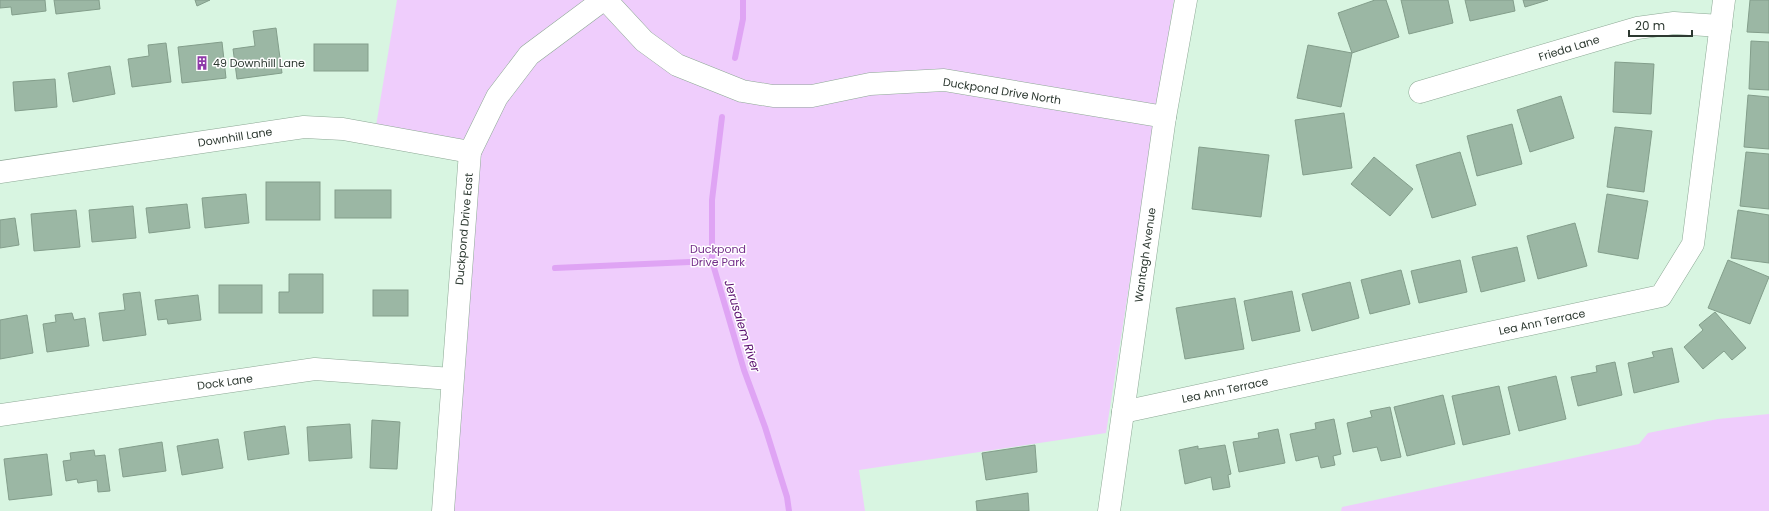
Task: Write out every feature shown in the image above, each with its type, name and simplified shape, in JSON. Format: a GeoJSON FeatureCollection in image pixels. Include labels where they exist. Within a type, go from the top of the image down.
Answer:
{"type":"FeatureCollection","features":[{"type":"Feature","properties":{"kind":"street","name":"Duckpond Drive East"},"geometry":{"type":"LineString","coordinates":[[443,511],[470,152],[498,97],[529,56],[603,0]]}},
{"type":"Feature","properties":{"kind":"street","name":"Duckpond Drive North"},"geometry":{"type":"LineString","coordinates":[[606,0],[644,41],[677,65],[742,91],[773,96],[812,96],[870,84],[944,80],[1164,117]]}},
{"type":"Feature","properties":{"kind":"street","name":"Wantagh Avenue"},"geometry":{"type":"LineString","coordinates":[[1109,511],[1164,117],[1186,0]]}},
{"type":"Feature","properties":{"kind":"street","name":"Lea Ann Terrace"},"geometry":{"type":"LineString","coordinates":[[1123,412],[1661,296],[1693,244],[1724,0]]}},
{"type":"Feature","properties":{"kind":"street","name":"Frieda Lane"},"geometry":{"type":"LineString","coordinates":[[1420,92],[1636,28],[1674,23],[1721,26]]}},
{"type":"Feature","properties":{"kind":"street","name":"Downhill Lane"},"geometry":{"type":"LineString","coordinates":[[0,172],[304,127],[343,129],[470,152]]}},
{"type":"Feature","properties":{"kind":"street","name":"Dock Lane"},"geometry":{"type":"LineString","coordinates":[[0,415],[316,369],[452,379]]}},
{"type":"Feature","properties":{"kind":"green space","name":"Duckpond Drive Park"},"geometry":{"type":"Polygon","coordinates":[[[397,0],[1174,0],[1106,433],[859,470],[865,511],[446,511],[467,154],[374,138],[397,0]]]}},
{"type":"Feature","properties":{"kind":"green space"},"geometry":{"type":"Polygon","coordinates":[[[1769,414],[1769,511],[1341,511],[1342,507],[1639,444],[1648,433],[1718,419],[1769,414]]]}},
{"type":"Feature","properties":{"kind":"building"},"geometry":{"type":"Polygon","coordinates":[[[0,0],[45,0],[46,11],[12,15],[11,7],[0,8],[0,0]]]}},
{"type":"Feature","properties":{"kind":"building"},"geometry":{"type":"Polygon","coordinates":[[[54,0],[99,0],[100,9],[56,14],[54,0]]]}},
{"type":"Feature","properties":{"kind":"building"},"geometry":{"type":"Polygon","coordinates":[[[195,0],[210,0],[197,6],[195,0]]]}},
{"type":"Feature","properties":{"kind":"building"},"geometry":{"type":"Polygon","coordinates":[[[1375,0],[1386,0],[1399,37],[1352,53],[1338,13],[1375,0]]]}},
{"type":"Feature","properties":{"kind":"building"},"geometry":{"type":"Polygon","coordinates":[[[1401,0],[1448,0],[1453,23],[1409,34],[1401,0]]]}},
{"type":"Feature","properties":{"kind":"building"},"geometry":{"type":"Polygon","coordinates":[[[1465,0],[1513,0],[1515,11],[1470,21],[1465,0]]]}},
{"type":"Feature","properties":{"kind":"building"},"geometry":{"type":"Polygon","coordinates":[[[1523,0],[1548,0],[1525,7],[1523,0]]]}},
{"type":"Feature","properties":{"kind":"building"},"geometry":{"type":"Polygon","coordinates":[[[1750,0],[1769,0],[1769,33],[1747,32],[1750,0]]]}},
{"type":"Feature","properties":{"kind":"building"},"geometry":{"type":"Polygon","coordinates":[[[276,28],[282,73],[237,79],[233,49],[255,46],[253,31],[276,28]]]}},
{"type":"Feature","properties":{"kind":"building"},"geometry":{"type":"Polygon","coordinates":[[[1751,41],[1769,42],[1769,90],[1749,89],[1751,41]]]}},
{"type":"Feature","properties":{"kind":"building","name":"49 Downhill Lane"},"geometry":{"type":"Polygon","coordinates":[[[222,42],[226,78],[182,83],[178,47],[222,42]]]}},
{"type":"Feature","properties":{"kind":"building"},"geometry":{"type":"Polygon","coordinates":[[[166,43],[171,82],[132,87],[128,59],[149,56],[148,45],[166,43]]]}},
{"type":"Feature","properties":{"kind":"building"},"geometry":{"type":"Polygon","coordinates":[[[314,44],[368,44],[368,71],[314,71],[314,44]]]}},
{"type":"Feature","properties":{"kind":"building"},"geometry":{"type":"Polygon","coordinates":[[[1308,45],[1352,53],[1341,107],[1297,98],[1308,45]]]}},
{"type":"Feature","properties":{"kind":"building"},"geometry":{"type":"Polygon","coordinates":[[[1615,62],[1654,64],[1651,114],[1613,112],[1615,62]]]}},
{"type":"Feature","properties":{"kind":"building"},"geometry":{"type":"Polygon","coordinates":[[[110,66],[115,94],[73,102],[68,73],[110,66]]]}},
{"type":"Feature","properties":{"kind":"building"},"geometry":{"type":"Polygon","coordinates":[[[55,79],[57,107],[15,111],[13,82],[55,79]]]}},
{"type":"Feature","properties":{"kind":"building"},"geometry":{"type":"Polygon","coordinates":[[[1748,95],[1769,97],[1769,149],[1744,147],[1748,95]]]}},
{"type":"Feature","properties":{"kind":"building"},"geometry":{"type":"Polygon","coordinates":[[[1561,96],[1574,138],[1530,152],[1517,110],[1561,96]]]}},
{"type":"Feature","properties":{"kind":"building"},"geometry":{"type":"Polygon","coordinates":[[[1344,113],[1352,168],[1303,175],[1295,120],[1344,113]]]}},
{"type":"Feature","properties":{"kind":"building"},"geometry":{"type":"Polygon","coordinates":[[[1512,124],[1522,164],[1477,176],[1467,136],[1512,124]]]}},
{"type":"Feature","properties":{"kind":"building"},"geometry":{"type":"Polygon","coordinates":[[[1615,127],[1652,131],[1644,192],[1607,187],[1615,127]]]}},
{"type":"Feature","properties":{"kind":"building"},"geometry":{"type":"Polygon","coordinates":[[[1199,147],[1269,155],[1261,217],[1192,209],[1199,147]]]}},
{"type":"Feature","properties":{"kind":"building"},"geometry":{"type":"Polygon","coordinates":[[[1460,152],[1476,205],[1432,218],[1416,165],[1460,152]]]}},
{"type":"Feature","properties":{"kind":"building"},"geometry":{"type":"Polygon","coordinates":[[[1746,152],[1769,154],[1769,209],[1740,206],[1746,152]]]}},
{"type":"Feature","properties":{"kind":"building"},"geometry":{"type":"Polygon","coordinates":[[[1374,157],[1413,189],[1390,216],[1351,184],[1374,157]]]}},
{"type":"Feature","properties":{"kind":"building"},"geometry":{"type":"Polygon","coordinates":[[[266,182],[320,182],[320,220],[266,220],[266,182]]]}},
{"type":"Feature","properties":{"kind":"building"},"geometry":{"type":"Polygon","coordinates":[[[335,190],[391,190],[391,218],[335,218],[335,190]]]}},
{"type":"Feature","properties":{"kind":"building"},"geometry":{"type":"Polygon","coordinates":[[[246,194],[249,223],[205,228],[202,198],[246,194]]]}},
{"type":"Feature","properties":{"kind":"building"},"geometry":{"type":"Polygon","coordinates":[[[1607,194],[1648,201],[1638,259],[1598,252],[1607,194]]]}},
{"type":"Feature","properties":{"kind":"building"},"geometry":{"type":"Polygon","coordinates":[[[187,204],[190,228],[149,233],[146,208],[187,204]]]}},
{"type":"Feature","properties":{"kind":"building"},"geometry":{"type":"Polygon","coordinates":[[[133,206],[136,238],[92,242],[89,210],[133,206]]]}},
{"type":"Feature","properties":{"kind":"building"},"geometry":{"type":"Polygon","coordinates":[[[76,210],[80,247],[34,251],[31,214],[76,210]]]}},
{"type":"Feature","properties":{"kind":"building"},"geometry":{"type":"Polygon","coordinates":[[[1738,210],[1769,215],[1769,263],[1731,258],[1738,210]]]}},
{"type":"Feature","properties":{"kind":"building"},"geometry":{"type":"Polygon","coordinates":[[[15,218],[19,245],[0,248],[0,220],[15,218]]]}},
{"type":"Feature","properties":{"kind":"building"},"geometry":{"type":"Polygon","coordinates":[[[1575,223],[1587,266],[1538,279],[1527,236],[1575,223]]]}},
{"type":"Feature","properties":{"kind":"building"},"geometry":{"type":"Polygon","coordinates":[[[1517,247],[1525,281],[1481,292],[1472,257],[1517,247]]]}},
{"type":"Feature","properties":{"kind":"building"},"geometry":{"type":"Polygon","coordinates":[[[1460,260],[1467,292],[1419,303],[1411,271],[1460,260]]]}},
{"type":"Feature","properties":{"kind":"building"},"geometry":{"type":"Polygon","coordinates":[[[1728,260],[1769,277],[1750,324],[1708,308],[1728,260]]]}},
{"type":"Feature","properties":{"kind":"building"},"geometry":{"type":"Polygon","coordinates":[[[1401,270],[1410,304],[1370,314],[1361,280],[1401,270]]]}},
{"type":"Feature","properties":{"kind":"building"},"geometry":{"type":"Polygon","coordinates":[[[289,274],[323,274],[323,313],[279,313],[279,292],[289,292],[289,274]]]}},
{"type":"Feature","properties":{"kind":"building"},"geometry":{"type":"Polygon","coordinates":[[[1350,282],[1359,318],[1312,331],[1302,294],[1350,282]]]}},
{"type":"Feature","properties":{"kind":"building"},"geometry":{"type":"Polygon","coordinates":[[[219,285],[262,285],[262,313],[219,313],[219,285]]]}},
{"type":"Feature","properties":{"kind":"building"},"geometry":{"type":"Polygon","coordinates":[[[373,290],[408,290],[408,316],[373,316],[373,290]]]}},
{"type":"Feature","properties":{"kind":"building"},"geometry":{"type":"Polygon","coordinates":[[[1292,291],[1300,331],[1252,341],[1244,301],[1292,291]]]}},
{"type":"Feature","properties":{"kind":"building"},"geometry":{"type":"Polygon","coordinates":[[[140,292],[146,335],[103,341],[99,313],[125,310],[123,294],[140,292]]]}},
{"type":"Feature","properties":{"kind":"building"},"geometry":{"type":"Polygon","coordinates":[[[198,295],[201,320],[168,324],[167,319],[158,320],[155,300],[198,295]]]}},
{"type":"Feature","properties":{"kind":"building"},"geometry":{"type":"Polygon","coordinates":[[[1235,298],[1244,349],[1185,359],[1176,308],[1235,298]]]}},
{"type":"Feature","properties":{"kind":"building"},"geometry":{"type":"Polygon","coordinates":[[[1715,312],[1746,348],[1732,360],[1724,351],[1703,369],[1684,347],[1703,330],[1699,325],[1715,312]]]}},
{"type":"Feature","properties":{"kind":"building"},"geometry":{"type":"Polygon","coordinates":[[[72,313],[74,320],[85,318],[89,346],[47,352],[43,324],[56,322],[55,315],[72,313]]]}},
{"type":"Feature","properties":{"kind":"building"},"geometry":{"type":"Polygon","coordinates":[[[27,315],[33,353],[0,359],[0,320],[27,315]]]}},
{"type":"Feature","properties":{"kind":"building"},"geometry":{"type":"Polygon","coordinates":[[[1672,348],[1679,382],[1634,393],[1628,363],[1654,357],[1652,352],[1672,348]]]}},
{"type":"Feature","properties":{"kind":"building"},"geometry":{"type":"Polygon","coordinates":[[[1615,362],[1622,395],[1578,406],[1571,377],[1597,372],[1596,366],[1615,362]]]}},
{"type":"Feature","properties":{"kind":"building"},"geometry":{"type":"Polygon","coordinates":[[[1556,376],[1566,419],[1519,431],[1508,387],[1556,376]]]}},
{"type":"Feature","properties":{"kind":"building"},"geometry":{"type":"Polygon","coordinates":[[[1499,386],[1510,434],[1463,445],[1452,396],[1499,386]]]}},
{"type":"Feature","properties":{"kind":"building"},"geometry":{"type":"Polygon","coordinates":[[[1443,395],[1455,444],[1407,456],[1394,407],[1443,395]]]}},
{"type":"Feature","properties":{"kind":"building"},"geometry":{"type":"Polygon","coordinates":[[[1390,407],[1401,457],[1381,461],[1377,447],[1353,452],[1347,423],[1372,417],[1370,411],[1390,407]]]}},
{"type":"Feature","properties":{"kind":"building"},"geometry":{"type":"Polygon","coordinates":[[[1334,419],[1341,454],[1333,456],[1335,465],[1321,468],[1318,456],[1296,461],[1290,434],[1316,429],[1315,423],[1334,419]]]}},
{"type":"Feature","properties":{"kind":"building"},"geometry":{"type":"Polygon","coordinates":[[[372,420],[400,422],[397,469],[370,468],[372,420]]]}},
{"type":"Feature","properties":{"kind":"building"},"geometry":{"type":"Polygon","coordinates":[[[350,424],[352,458],[309,461],[307,427],[350,424]]]}},
{"type":"Feature","properties":{"kind":"building"},"geometry":{"type":"Polygon","coordinates":[[[285,426],[289,454],[248,460],[244,432],[285,426]]]}},
{"type":"Feature","properties":{"kind":"building"},"geometry":{"type":"Polygon","coordinates":[[[1278,429],[1285,463],[1239,472],[1233,442],[1259,438],[1258,433],[1278,429]]]}},
{"type":"Feature","properties":{"kind":"building"},"geometry":{"type":"Polygon","coordinates":[[[218,439],[223,468],[182,475],[177,446],[218,439]]]}},
{"type":"Feature","properties":{"kind":"building"},"geometry":{"type":"Polygon","coordinates":[[[162,442],[166,471],[123,477],[119,449],[162,442]]]}},
{"type":"Feature","properties":{"kind":"building"},"geometry":{"type":"Polygon","coordinates":[[[1035,445],[1037,472],[986,480],[982,453],[1035,445]]]}},
{"type":"Feature","properties":{"kind":"building"},"geometry":{"type":"Polygon","coordinates":[[[1225,445],[1231,474],[1228,475],[1230,487],[1213,490],[1211,477],[1185,484],[1179,450],[1198,446],[1198,449],[1225,445]]]}},
{"type":"Feature","properties":{"kind":"building"},"geometry":{"type":"Polygon","coordinates":[[[94,450],[95,456],[105,455],[110,491],[98,492],[97,480],[78,483],[77,479],[66,481],[63,461],[71,460],[70,453],[94,450]]]}},
{"type":"Feature","properties":{"kind":"building"},"geometry":{"type":"Polygon","coordinates":[[[47,454],[52,495],[9,500],[4,459],[47,454]]]}},
{"type":"Feature","properties":{"kind":"building"},"geometry":{"type":"Polygon","coordinates":[[[1028,493],[1029,511],[977,511],[976,501],[1028,493]]]}},
{"type":"Feature","properties":{"kind":"waterway","name":"Jerusalem River"},"geometry":{"type":"LineString","coordinates":[[735,58],[743,19],[743,0]]}},
{"type":"Feature","properties":{"kind":"waterway","name":"Jerusalem River"},"geometry":{"type":"LineString","coordinates":[[722,117],[712,200],[712,261],[744,370],[765,427],[787,497],[789,511]]}},
{"type":"Feature","properties":{"kind":"waterway"},"geometry":{"type":"LineString","coordinates":[[555,268],[712,261]]}},
{"type":"Feature","properties":{"kind":"place","name":"49 Downhill Lane"},"geometry":{"type":"Point","coordinates":[202,63]}}]}
